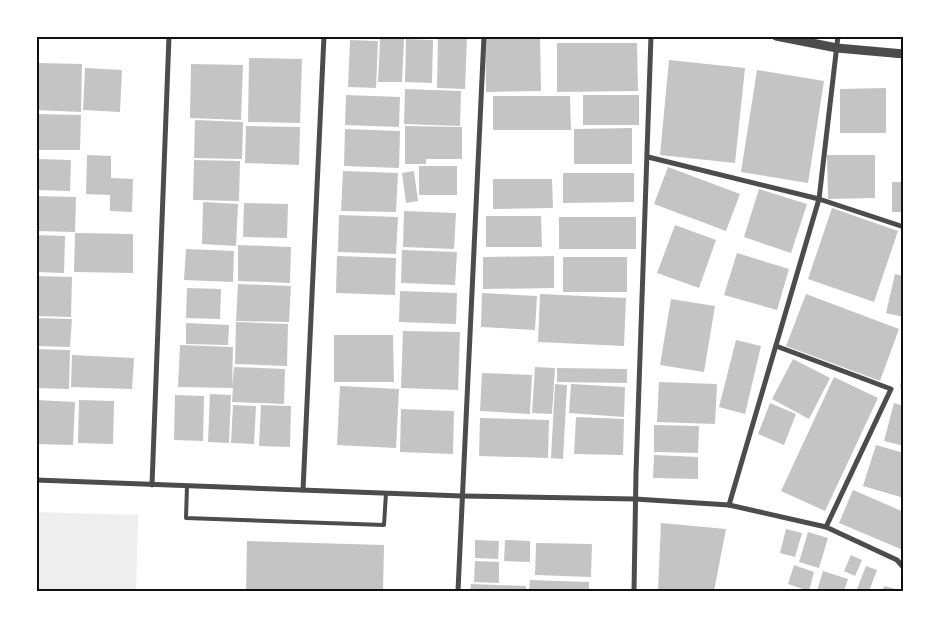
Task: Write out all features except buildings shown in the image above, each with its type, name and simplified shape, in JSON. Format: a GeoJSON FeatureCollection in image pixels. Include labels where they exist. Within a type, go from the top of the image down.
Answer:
{"type":"FeatureCollection","features":[{"type":"Feature","properties":{"kind":"street"},"geometry":{"type":"LineString","coordinates":[[152,485],[168,36]]}},
{"type":"Feature","properties":{"kind":"street"},"geometry":{"type":"LineString","coordinates":[[303,490],[324,36]]}},
{"type":"Feature","properties":{"kind":"street"},"geometry":{"type":"LineString","coordinates":[[458,591],[484,36]]}},
{"type":"Feature","properties":{"kind":"street"},"geometry":{"type":"LineString","coordinates":[[634,591],[635,499],[651,36]]}},
{"type":"Feature","properties":{"kind":"street"},"geometry":{"type":"LineString","coordinates":[[776,36],[837,48],[904,54]]}},
{"type":"Feature","properties":{"kind":"street"},"geometry":{"type":"LineString","coordinates":[[729,505],[819,199],[838,36]]}},
{"type":"Feature","properties":{"kind":"street"},"geometry":{"type":"LineString","coordinates":[[648,157],[819,199],[904,227]]}},
{"type":"Feature","properties":{"kind":"street"},"geometry":{"type":"LineString","coordinates":[[776,346],[891,389],[826,527]]}},
{"type":"Feature","properties":{"kind":"street"},"geometry":{"type":"LineString","coordinates":[[36,480],[462,496],[635,499],[729,505],[826,527],[897,560],[904,568]]}},
{"type":"Feature","properties":{"kind":"lane"},"geometry":{"type":"LineString","coordinates":[[187,486],[186,518],[384,526],[386,493]]}},
{"type":"Feature","properties":{"kind":"shaded area"},"geometry":{"type":"Polygon","coordinates":[[[36,512],[138,515],[136,591],[36,591],[36,512]]]}}]}
